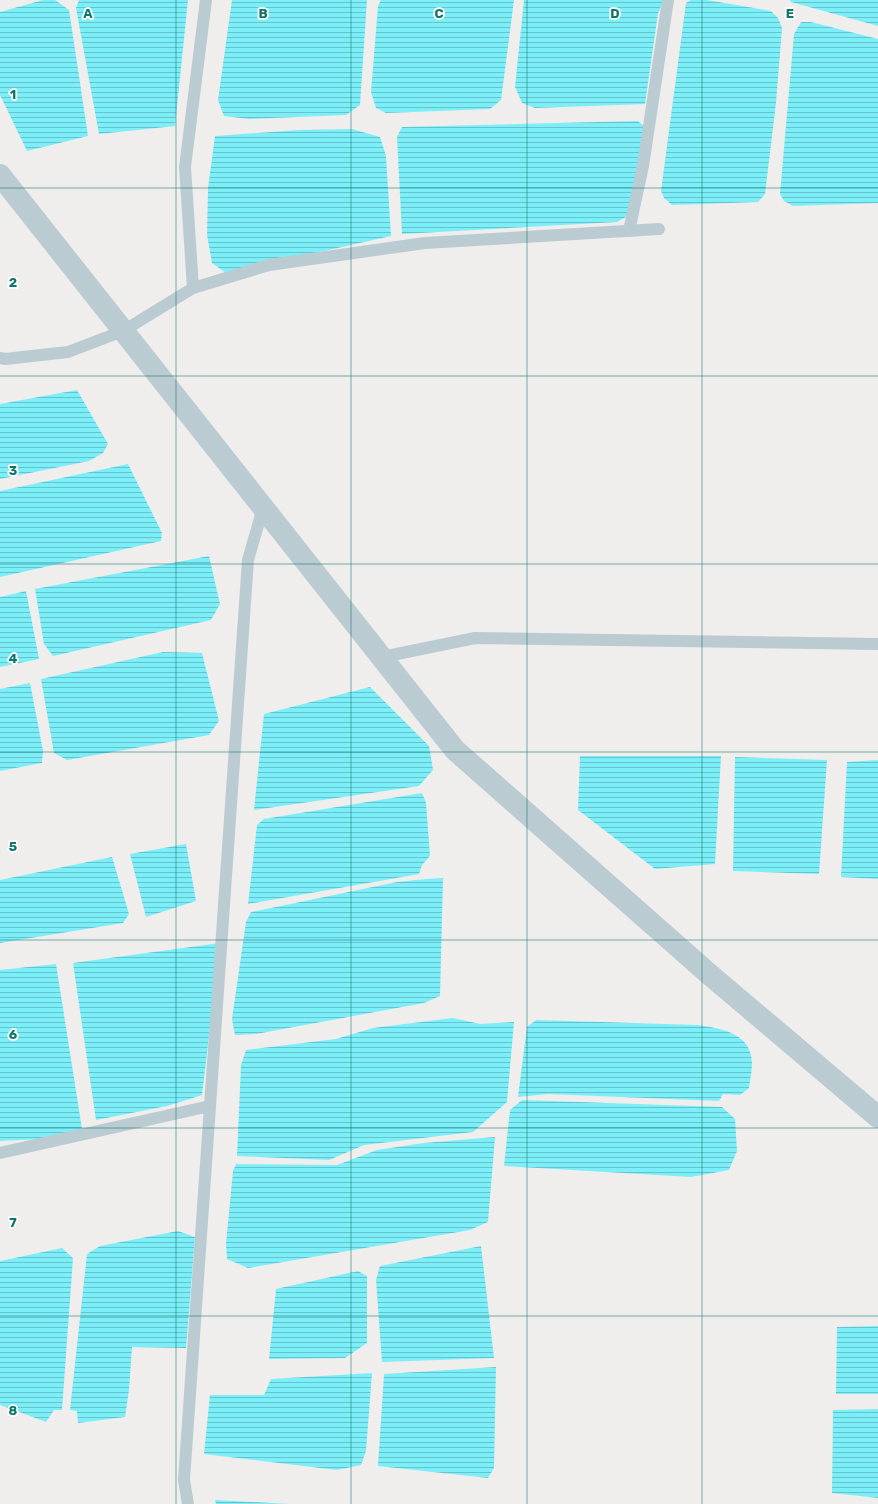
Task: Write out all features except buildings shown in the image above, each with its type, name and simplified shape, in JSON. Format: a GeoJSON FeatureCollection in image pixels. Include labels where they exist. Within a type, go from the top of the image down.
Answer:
{"type":"FeatureCollection","features":[{"type":"Feature","properties":{"kind":"street"},"geometry":{"type":"LineString","coordinates":[[0,175],[455,750],[709,974],[878,1117]]}},
{"type":"Feature","properties":{"kind":"lane"},"geometry":{"type":"LineString","coordinates":[[193,288],[185,167],[206,0]]}},
{"type":"Feature","properties":{"kind":"lane"},"geometry":{"type":"LineString","coordinates":[[629,231],[643,166],[668,0]]}},
{"type":"Feature","properties":{"kind":"lane"},"geometry":{"type":"LineString","coordinates":[[0,358],[5,359],[68,352],[123,331],[193,288],[269,266],[425,242],[659,229]]}},
{"type":"Feature","properties":{"kind":"lane"},"geometry":{"type":"LineString","coordinates":[[188,1504],[184,1480],[248,560],[263,508]]}},
{"type":"Feature","properties":{"kind":"lane"},"geometry":{"type":"LineString","coordinates":[[382,657],[475,638],[878,644]]}},
{"type":"Feature","properties":{"kind":"lane"},"geometry":{"type":"LineString","coordinates":[[0,1153],[210,1106]]}},
{"type":"Feature","properties":{"kind":"water"},"geometry":{"type":"Polygon","coordinates":[[[43,0],[55,0],[69,10],[88,136],[27,151],[0,95],[0,12],[43,0]]]}},
{"type":"Feature","properties":{"kind":"water"},"geometry":{"type":"Polygon","coordinates":[[[79,0],[188,0],[175,126],[99,134],[76,8],[79,0]]]}},
{"type":"Feature","properties":{"kind":"water"},"geometry":{"type":"Polygon","coordinates":[[[232,0],[367,0],[360,105],[346,115],[249,119],[224,116],[218,100],[232,0]]]}},
{"type":"Feature","properties":{"kind":"water"},"geometry":{"type":"Polygon","coordinates":[[[381,0],[514,0],[501,100],[490,109],[386,113],[376,108],[371,92],[378,6],[381,0]]]}},
{"type":"Feature","properties":{"kind":"water"},"geometry":{"type":"Polygon","coordinates":[[[524,0],[664,0],[658,13],[645,104],[535,108],[522,103],[515,87],[524,0]]]}},
{"type":"Feature","properties":{"kind":"water"},"geometry":{"type":"Polygon","coordinates":[[[691,0],[707,0],[771,11],[778,18],[782,28],[776,103],[765,194],[758,202],[672,205],[664,198],[661,191],[686,3],[691,0]]]}},
{"type":"Feature","properties":{"kind":"water"},"geometry":{"type":"Polygon","coordinates":[[[790,0],[878,0],[878,26],[791,2],[790,0]]]}},
{"type":"Feature","properties":{"kind":"water"},"geometry":{"type":"Polygon","coordinates":[[[801,22],[811,22],[878,39],[878,203],[793,206],[784,201],[780,194],[794,34],[801,22]]]}},
{"type":"Feature","properties":{"kind":"water"},"geometry":{"type":"Polygon","coordinates":[[[638,121],[647,129],[631,214],[617,222],[402,234],[397,137],[402,127],[638,121]]]}},
{"type":"Feature","properties":{"kind":"water"},"geometry":{"type":"Polygon","coordinates":[[[352,129],[380,137],[386,156],[391,236],[226,273],[212,263],[207,235],[208,188],[215,136],[299,130],[352,129]]]}},
{"type":"Feature","properties":{"kind":"water"},"geometry":{"type":"Polygon","coordinates":[[[77,390],[108,444],[103,453],[89,461],[0,479],[0,404],[77,390]]]}},
{"type":"Feature","properties":{"kind":"water"},"geometry":{"type":"Polygon","coordinates":[[[128,464],[162,533],[161,541],[0,577],[0,491],[128,464]]]}},
{"type":"Feature","properties":{"kind":"water"},"geometry":{"type":"Polygon","coordinates":[[[209,556],[220,604],[211,620],[53,656],[44,644],[35,589],[209,556]]]}},
{"type":"Feature","properties":{"kind":"water"},"geometry":{"type":"Polygon","coordinates":[[[26,591],[39,659],[0,667],[0,597],[26,591]]]}},
{"type":"Feature","properties":{"kind":"water"},"geometry":{"type":"Polygon","coordinates":[[[163,652],[202,653],[219,721],[209,735],[67,760],[54,753],[41,679],[163,652]]]}},
{"type":"Feature","properties":{"kind":"water"},"geometry":{"type":"Polygon","coordinates":[[[30,683],[43,751],[42,763],[0,771],[0,689],[30,683]]]}},
{"type":"Feature","properties":{"kind":"water"},"geometry":{"type":"Polygon","coordinates":[[[370,687],[429,746],[433,770],[419,786],[254,810],[264,714],[370,687]]]}},
{"type":"Feature","properties":{"kind":"water"},"geometry":{"type":"Polygon","coordinates":[[[580,756],[721,756],[715,864],[655,869],[578,810],[580,756]]]}},
{"type":"Feature","properties":{"kind":"water"},"geometry":{"type":"Polygon","coordinates":[[[735,757],[827,760],[819,874],[733,871],[735,757]]]}},
{"type":"Feature","properties":{"kind":"water"},"geometry":{"type":"Polygon","coordinates":[[[878,760],[878,879],[841,877],[847,762],[878,760]]]}},
{"type":"Feature","properties":{"kind":"water"},"geometry":{"type":"Polygon","coordinates":[[[422,793],[426,803],[430,856],[422,865],[419,874],[248,904],[257,825],[264,819],[422,793]]]}},
{"type":"Feature","properties":{"kind":"water"},"geometry":{"type":"Polygon","coordinates":[[[186,844],[196,901],[146,917],[130,854],[186,844]]]}},
{"type":"Feature","properties":{"kind":"water"},"geometry":{"type":"Polygon","coordinates":[[[112,857],[129,914],[123,923],[0,943],[0,880],[112,857]]]}},
{"type":"Feature","properties":{"kind":"water"},"geometry":{"type":"Polygon","coordinates":[[[443,878],[440,996],[424,1003],[256,1034],[235,1035],[232,1019],[246,922],[251,912],[397,882],[443,878]]]}},
{"type":"Feature","properties":{"kind":"water"},"geometry":{"type":"Polygon","coordinates":[[[220,943],[202,1095],[167,1106],[96,1120],[73,963],[220,943]]]}},
{"type":"Feature","properties":{"kind":"water"},"geometry":{"type":"Polygon","coordinates":[[[56,964],[82,1129],[41,1139],[0,1141],[0,970],[56,964]]]}},
{"type":"Feature","properties":{"kind":"water"},"geometry":{"type":"Polygon","coordinates":[[[453,1018],[480,1024],[514,1022],[507,1102],[473,1132],[364,1145],[329,1160],[237,1156],[241,1065],[246,1050],[336,1039],[373,1028],[453,1018]]]}},
{"type":"Feature","properties":{"kind":"water"},"geometry":{"type":"Polygon","coordinates":[[[536,1020],[698,1025],[716,1028],[741,1038],[746,1045],[750,1053],[752,1063],[749,1088],[740,1095],[723,1094],[719,1101],[548,1094],[518,1097],[527,1027],[536,1020]]]}},
{"type":"Feature","properties":{"kind":"water"},"geometry":{"type":"Polygon","coordinates":[[[522,1100],[722,1107],[735,1119],[737,1151],[729,1170],[691,1177],[504,1166],[510,1110],[522,1100]]]}},
{"type":"Feature","properties":{"kind":"water"},"geometry":{"type":"Polygon","coordinates":[[[495,1137],[488,1222],[470,1230],[248,1268],[227,1259],[226,1244],[233,1171],[236,1164],[337,1165],[377,1150],[424,1143],[495,1137]]]}},
{"type":"Feature","properties":{"kind":"water"},"geometry":{"type":"Polygon","coordinates":[[[178,1231],[195,1237],[186,1348],[132,1347],[129,1390],[125,1417],[78,1423],[77,1411],[70,1410],[87,1254],[100,1246],[178,1231]]]}},
{"type":"Feature","properties":{"kind":"water"},"geometry":{"type":"Polygon","coordinates":[[[481,1246],[494,1358],[382,1362],[376,1280],[380,1266],[481,1246]]]}},
{"type":"Feature","properties":{"kind":"water"},"geometry":{"type":"Polygon","coordinates":[[[62,1248],[73,1258],[62,1410],[54,1410],[46,1422],[0,1405],[0,1261],[62,1248]]]}},
{"type":"Feature","properties":{"kind":"water"},"geometry":{"type":"Polygon","coordinates":[[[358,1271],[367,1276],[367,1343],[345,1358],[269,1359],[276,1289],[358,1271]]]}},
{"type":"Feature","properties":{"kind":"water"},"geometry":{"type":"Polygon","coordinates":[[[878,1326],[878,1394],[836,1394],[837,1327],[878,1326]]]}},
{"type":"Feature","properties":{"kind":"water"},"geometry":{"type":"Polygon","coordinates":[[[496,1367],[494,1468],[488,1478],[378,1466],[384,1374],[496,1367]]]}},
{"type":"Feature","properties":{"kind":"water"},"geometry":{"type":"Polygon","coordinates":[[[372,1373],[366,1451],[361,1465],[337,1470],[204,1454],[210,1395],[264,1395],[271,1379],[372,1373]]]}},
{"type":"Feature","properties":{"kind":"water"},"geometry":{"type":"Polygon","coordinates":[[[878,1409],[878,1498],[832,1493],[833,1410],[878,1409]]]}},
{"type":"Feature","properties":{"kind":"water"},"geometry":{"type":"Polygon","coordinates":[[[215,1500],[290,1504],[216,1504],[215,1500]]]}}]}
